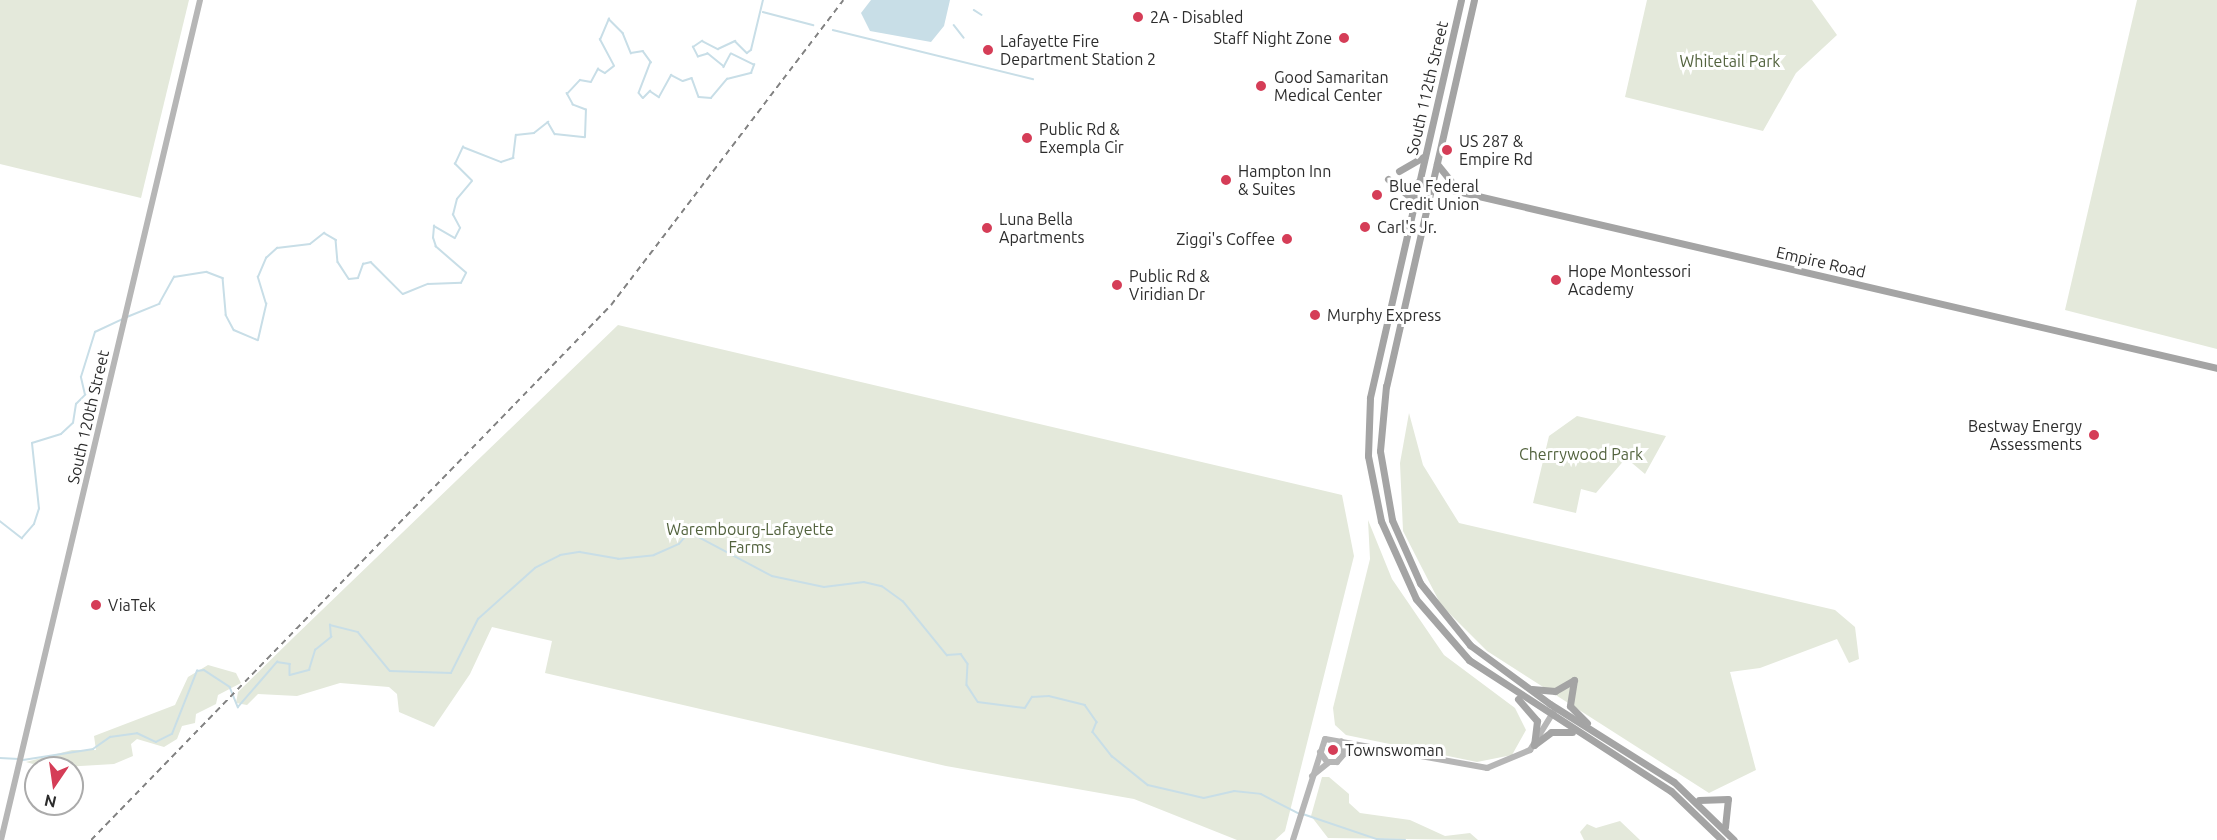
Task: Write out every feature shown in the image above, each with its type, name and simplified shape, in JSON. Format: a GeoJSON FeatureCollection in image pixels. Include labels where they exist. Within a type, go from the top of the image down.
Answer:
{"type":"FeatureCollection","features":[{"type":"Feature","properties":{"kind":"main road","name":"South 120th Street"},"geometry":{"type":"LineString","coordinates":[[1,840],[200,0]]}},
{"type":"Feature","properties":{"kind":"main road","name":"South 112th Street"},"geometry":{"type":"LineString","coordinates":[[1461,0],[1370,398],[1373,489],[1391,551],[1416,598],[1452,643],[1500,684],[1588,739]]}},
{"type":"Feature","properties":{"kind":"main road","name":"South 112th Street"},"geometry":{"type":"LineString","coordinates":[[1474,0],[1386,386],[1380,451],[1384,485],[1404,552],[1431,601],[1470,645],[1523,686],[1605,738]]}},
{"type":"Feature","properties":{"kind":"main road"},"geometry":{"type":"LineString","coordinates":[[1399,171],[1414,166],[1425,152]]}},
{"type":"Feature","properties":{"kind":"main road"},"geometry":{"type":"LineString","coordinates":[[1437,164],[1461,192]]}},
{"type":"Feature","properties":{"kind":"main road"},"geometry":{"type":"LineString","coordinates":[[1388,179],[1414,200]]}},
{"type":"Feature","properties":{"kind":"main road","name":"Empire Road"},"geometry":{"type":"LineString","coordinates":[[1418,182],[2217,368]]}},
{"type":"Feature","properties":{"kind":"main road"},"geometry":{"type":"LineString","coordinates":[[1523,686],[1554,692],[1574,680],[1572,710],[1605,738],[1694,797],[1734,840]]}},
{"type":"Feature","properties":{"kind":"main road"},"geometry":{"type":"LineString","coordinates":[[1500,684],[1533,711],[1534,745]]}},
{"type":"Feature","properties":{"kind":"main road"},"geometry":{"type":"LineString","coordinates":[[1534,745],[1556,708]]}},
{"type":"Feature","properties":{"kind":"main road"},"geometry":{"type":"LineString","coordinates":[[1293,840],[1302,803],[1325,739],[1487,768],[1510,762],[1558,730],[1588,739],[1671,791],[1722,840]]}},
{"type":"Feature","properties":{"kind":"main road"},"geometry":{"type":"LineString","coordinates":[[1341,741],[1344,754]]}},
{"type":"Feature","properties":{"kind":"main road"},"geometry":{"type":"LineString","coordinates":[[1312,776],[1329,762],[1344,754],[1384,748]]}},
{"type":"Feature","properties":{"kind":"main road"},"geometry":{"type":"LineString","coordinates":[[1319,752],[1329,762]]}},
{"type":"Feature","properties":{"kind":"main road"},"geometry":{"type":"LineString","coordinates":[[1694,797],[1713,803],[1728,799],[1722,816],[1727,831]]}},
{"type":"Feature","properties":{"kind":"green space"},"geometry":{"type":"Polygon","coordinates":[[[0,0],[189,0],[141,198],[0,164],[0,0]]]}},
{"type":"Feature","properties":{"kind":"green space","name":"Whitetail Park"},"geometry":{"type":"Polygon","coordinates":[[[1647,0],[1812,0],[1837,35],[1796,73],[1763,131],[1625,97],[1647,0]]]}},
{"type":"Feature","properties":{"kind":"green space"},"geometry":{"type":"Polygon","coordinates":[[[2137,0],[2217,0],[2217,349],[2065,310],[2137,0]]]}},
{"type":"Feature","properties":{"kind":"green space","name":"Warembourg-Lafayette Farms"},"geometry":{"type":"Polygon","coordinates":[[[618,325],[1342,495],[1354,556],[1285,831],[1275,840],[1237,840],[1134,799],[946,766],[545,673],[552,641],[492,627],[470,674],[434,727],[399,712],[397,694],[389,687],[340,683],[297,696],[258,694],[247,705],[236,703],[238,692],[618,325]]]}},
{"type":"Feature","properties":{"kind":"green space"},"geometry":{"type":"Polygon","coordinates":[[[1409,413],[1423,465],[1459,523],[1835,610],[1855,627],[1859,659],[1849,663],[1837,639],[1760,668],[1730,672],[1756,770],[1709,793],[1487,651],[1441,605],[1403,531],[1400,463],[1409,413]]]}},
{"type":"Feature","properties":{"kind":"green space","name":"Cherrywood Park"},"geometry":{"type":"Polygon","coordinates":[[[1577,416],[1666,436],[1645,474],[1626,458],[1596,493],[1581,489],[1576,513],[1533,503],[1549,436],[1577,416]]]}},
{"type":"Feature","properties":{"kind":"green space"},"geometry":{"type":"Polygon","coordinates":[[[1368,520],[1392,579],[1444,655],[1515,708],[1526,730],[1512,755],[1477,762],[1346,735],[1335,725],[1333,708],[1370,559],[1368,520]]]}},
{"type":"Feature","properties":{"kind":"green space"},"geometry":{"type":"Polygon","coordinates":[[[208,665],[236,673],[241,683],[218,695],[216,704],[196,714],[195,723],[182,726],[177,739],[164,747],[137,739],[131,744],[133,756],[114,764],[84,766],[84,756],[49,756],[72,750],[96,750],[94,736],[175,705],[188,677],[208,665]]]}},
{"type":"Feature","properties":{"kind":"green space"},"geometry":{"type":"Polygon","coordinates":[[[1322,777],[1329,777],[1349,794],[1349,803],[1360,813],[1410,820],[1445,836],[1470,833],[1478,840],[1328,838],[1311,816],[1322,777]]]}},
{"type":"Feature","properties":{"kind":"green space"},"geometry":{"type":"Polygon","coordinates":[[[1620,821],[1640,840],[1584,840],[1580,832],[1587,824],[1596,828],[1620,821]]]}},
{"type":"Feature","properties":{"kind":"water"},"geometry":{"type":"Polygon","coordinates":[[[871,0],[950,0],[944,26],[931,42],[870,31],[861,13],[871,0]]]}},
{"type":"Feature","properties":{"kind":"waterway"},"geometry":{"type":"LineString","coordinates":[[127,317],[159,304],[174,277],[207,272],[223,278],[226,315],[234,330],[258,340],[266,304],[258,277],[266,258],[277,248],[310,244],[324,233],[336,240],[338,262],[349,279],[358,278],[363,264],[371,262],[403,294],[428,284],[461,283],[466,273],[436,247],[433,238],[434,226],[455,238],[460,228],[453,215],[457,199],[472,181],[455,164],[463,147],[501,162],[513,158],[516,135],[534,133],[548,122],[555,134],[585,137],[586,110],[573,105],[567,94],[580,80],[591,82],[598,69],[605,73],[614,66],[600,40],[609,19],[623,33],[631,53],[643,51],[651,62],[639,93],[643,98],[650,91],[659,97],[671,75],[683,81],[692,78],[699,97],[711,98],[727,79],[751,73],[754,65],[731,54],[724,67],[708,54],[698,57],[693,47],[702,41],[718,49],[735,41],[747,53],[751,50],[763,0]]}},
{"type":"Feature","properties":{"kind":"waterway"},"geometry":{"type":"LineString","coordinates":[[974,10],[982,15]]}},
{"type":"Feature","properties":{"kind":"waterway"},"geometry":{"type":"LineString","coordinates":[[763,12],[813,25]]}},
{"type":"Feature","properties":{"kind":"waterway"},"geometry":{"type":"LineString","coordinates":[[954,25],[964,38]]}},
{"type":"Feature","properties":{"kind":"waterway"},"geometry":{"type":"LineString","coordinates":[[833,30],[1033,79]]}},
{"type":"Feature","properties":{"kind":"waterway"},"geometry":{"type":"LineString","coordinates":[[0,521],[22,538],[34,524],[39,509],[32,443],[61,434],[73,423],[76,404],[85,395],[81,377],[95,332],[123,319]]}},
{"type":"Feature","properties":{"kind":"waterway"},"geometry":{"type":"LineString","coordinates":[[23,760],[93,749],[110,737],[137,733],[156,742],[172,734],[197,671],[204,670],[230,687],[238,707],[277,662],[290,664],[290,675],[309,670],[315,650],[331,637],[330,625],[358,632],[390,671],[451,673],[478,619],[535,568],[560,555],[580,552],[618,559],[654,555],[679,544],[689,532],[772,576],[824,587],[864,582],[882,586],[903,601],[947,655],[961,654],[968,664],[967,685],[978,702],[1025,708],[1032,697],[1049,696],[1085,705],[1097,722],[1093,732],[1112,756],[1148,785],[1204,798],[1234,791],[1261,794],[1298,813]]}},
{"type":"Feature","properties":{"kind":"waterway"},"geometry":{"type":"LineString","coordinates":[[0,758],[19,759]]}},
{"type":"Feature","properties":{"kind":"waterway"},"geometry":{"type":"LineString","coordinates":[[1303,814],[1377,839],[1405,840]]}},
{"type":"Feature","properties":{"kind":"railway"},"geometry":{"type":"LineString","coordinates":[[91,840],[611,305],[843,0]]}},
{"type":"Feature","properties":{"kind":"place","name":"2A - Disabled"},"geometry":{"type":"Point","coordinates":[1138,17]}},
{"type":"Feature","properties":{"kind":"place","name":"Staff Night Zone"},"geometry":{"type":"Point","coordinates":[1344,38]}},
{"type":"Feature","properties":{"kind":"place","name":"Lafayette Fire Department Station 2"},"geometry":{"type":"Point","coordinates":[988,50]}},
{"type":"Feature","properties":{"kind":"place","name":"Good Samaritan Medical Center"},"geometry":{"type":"Point","coordinates":[1261,86]}},
{"type":"Feature","properties":{"kind":"place","name":"Public Rd & Exempla Cir"},"geometry":{"type":"Point","coordinates":[1027,138]}},
{"type":"Feature","properties":{"kind":"place","name":"US 287 & Empire Rd"},"geometry":{"type":"Point","coordinates":[1447,150]}},
{"type":"Feature","properties":{"kind":"place","name":"Hampton Inn & Suites"},"geometry":{"type":"Point","coordinates":[1226,180]}},
{"type":"Feature","properties":{"kind":"place","name":"Blue Federal Credit Union"},"geometry":{"type":"Point","coordinates":[1377,195]}},
{"type":"Feature","properties":{"kind":"place","name":"Carl's Jr."},"geometry":{"type":"Point","coordinates":[1365,227]}},
{"type":"Feature","properties":{"kind":"place","name":"Luna Bella Apartments"},"geometry":{"type":"Point","coordinates":[987,228]}},
{"type":"Feature","properties":{"kind":"place","name":"Ziggi's Coffee"},"geometry":{"type":"Point","coordinates":[1287,239]}},
{"type":"Feature","properties":{"kind":"place","name":"Hope Montessori Academy"},"geometry":{"type":"Point","coordinates":[1556,280]}},
{"type":"Feature","properties":{"kind":"place","name":"Public Rd & Viridian Dr"},"geometry":{"type":"Point","coordinates":[1117,285]}},
{"type":"Feature","properties":{"kind":"place","name":"Murphy Express"},"geometry":{"type":"Point","coordinates":[1315,315]}},
{"type":"Feature","properties":{"kind":"place","name":"Bestway Energy Assessments"},"geometry":{"type":"Point","coordinates":[2094,435]}},
{"type":"Feature","properties":{"kind":"place","name":"ViaTek"},"geometry":{"type":"Point","coordinates":[96,605]}},
{"type":"Feature","properties":{"kind":"place","name":"Townswoman"},"geometry":{"type":"Point","coordinates":[1333,750]}}]}
